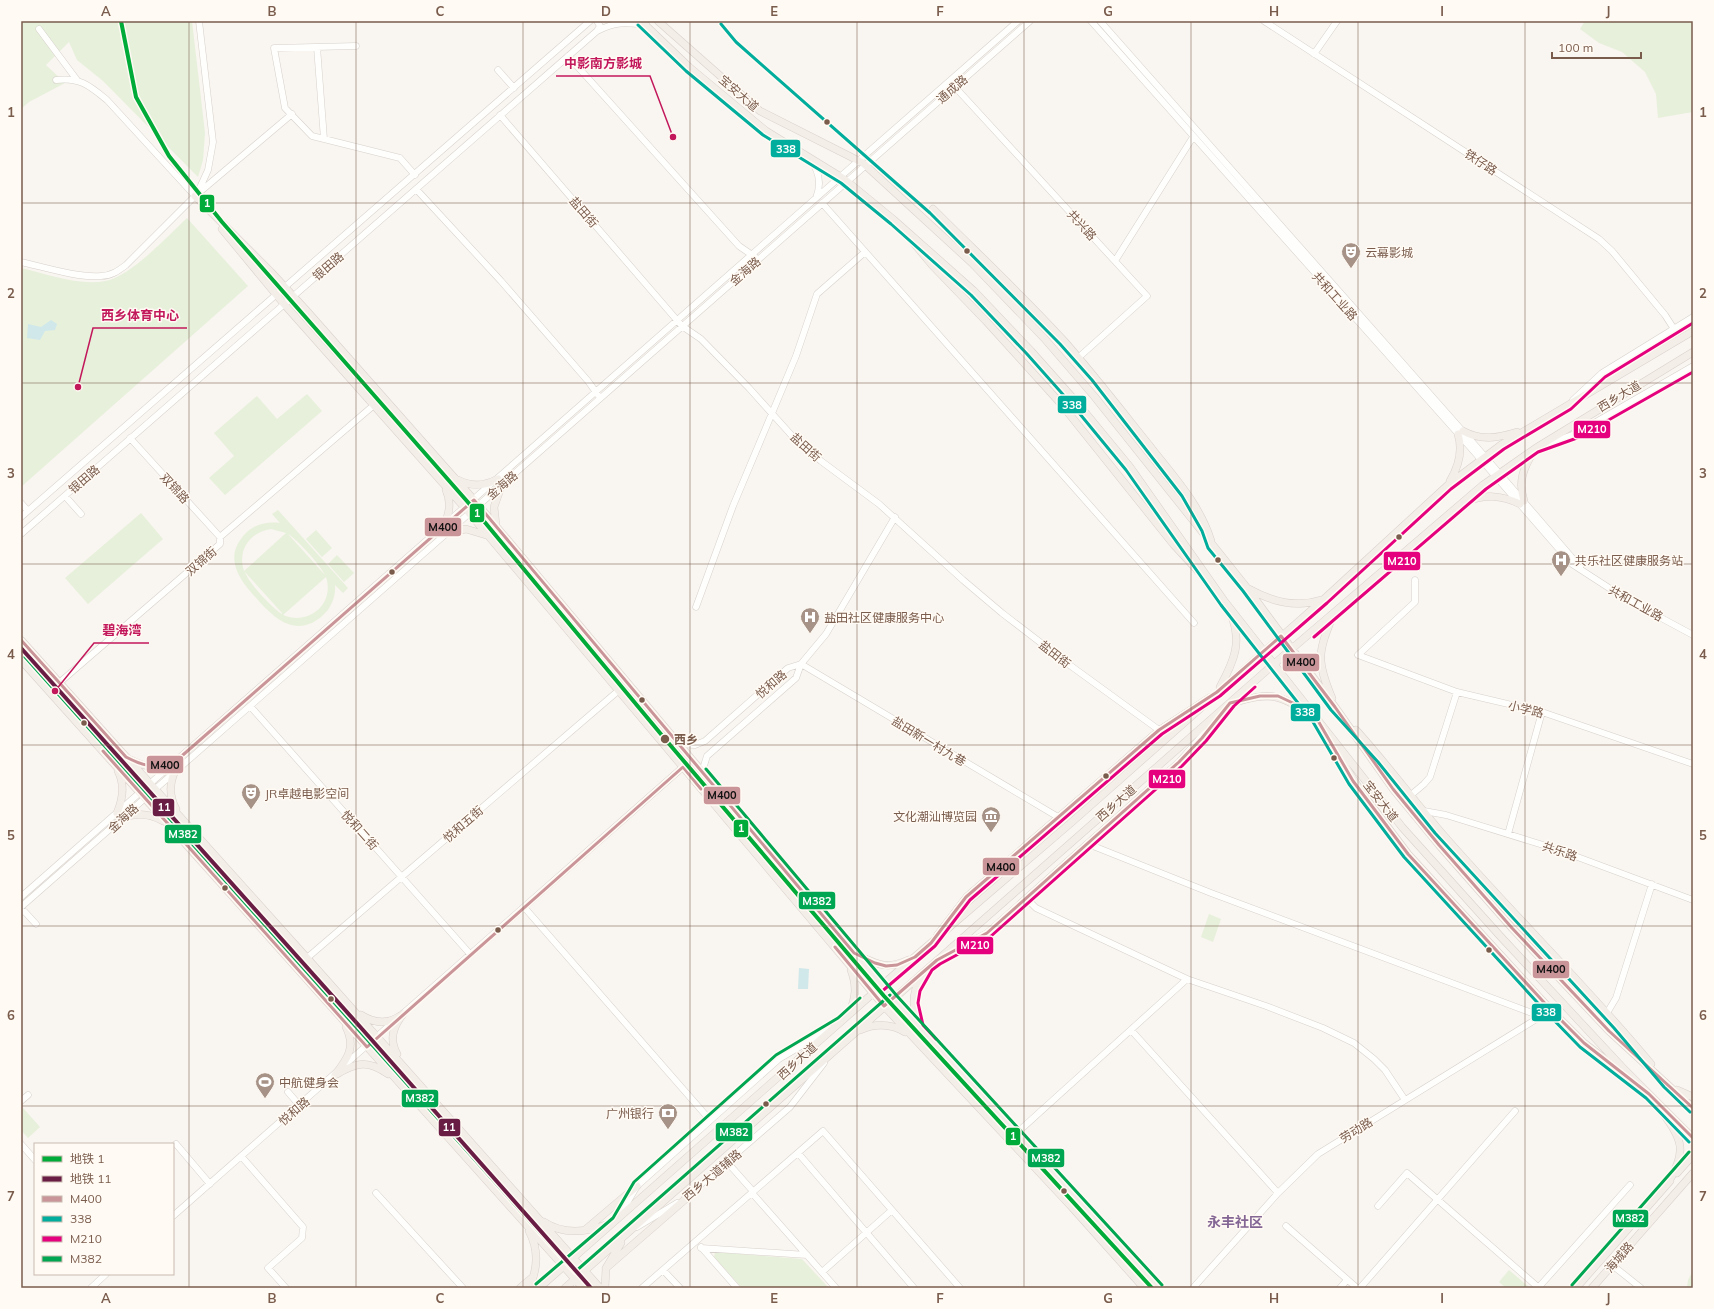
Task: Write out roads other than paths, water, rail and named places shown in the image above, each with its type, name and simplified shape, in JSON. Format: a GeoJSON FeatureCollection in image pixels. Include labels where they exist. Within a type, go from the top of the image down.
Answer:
{"type":"FeatureCollection","features":[{"type":"Feature","properties":{"kind":"main road","name":"宝安大道"},"geometry":{"type":"LineString","coordinates":[[658,21],[760,111],[859,160],[866,165],[972,263],[1044,338],[1094,396],[1247,588],[1281,636],[1335,707],[1393,789],[1439,845],[1512,928],[1610,1031],[1693,1108]]}},
{"type":"Feature","properties":{"kind":"main road","name":"宝安大道"},"geometry":{"type":"LineString","coordinates":[[643,23],[689,67],[766,131],[847,181],[894,220],[974,291],[1031,351],[1080,406],[1130,467],[1225,602],[1378,798],[1429,859],[1649,1094],[1693,1138]]}},
{"type":"Feature","properties":{"kind":"main road"},"geometry":{"type":"LineString","coordinates":[[195,196],[286,288],[454,478],[497,527],[893,999],[1158,1288]]}},
{"type":"Feature","properties":{"kind":"main road"},"geometry":{"type":"LineString","coordinates":[[195,196],[284,304],[467,511],[884,1006],[1144,1288]]}},
{"type":"Feature","properties":{"kind":"main road"},"geometry":{"type":"LineString","coordinates":[[933,209],[1018,293],[1100,383],[1186,493],[1207,529],[1212,545]]}},
{"type":"Feature","properties":{"kind":"main road"},"geometry":{"type":"LineString","coordinates":[[894,220],[932,265],[986,321],[1062,405],[1174,545],[1225,602],[1233,618],[1237,637],[1237,646],[1232,665],[1217,692]]}},
{"type":"Feature","properties":{"kind":"main road","name":"西乡大道"},"geometry":{"type":"LineString","coordinates":[[539,1288],[873,993],[1073,821],[1217,692],[1324,599],[1448,485],[1483,458],[1527,429],[1693,330]]}},
{"type":"Feature","properties":{"kind":"main road","name":"西乡大道"},"geometry":{"type":"LineString","coordinates":[[564,1288],[1274,664],[1460,504],[1497,474],[1536,448],[1693,352]]}},
{"type":"Feature","properties":{"kind":"main road"},"geometry":{"type":"LineString","coordinates":[[1448,485],[1458,466],[1460,455],[1460,432],[1483,438],[1504,436],[1527,429]]}},
{"type":"Feature","properties":{"kind":"main road"},"geometry":{"type":"LineString","coordinates":[[1460,504],[1474,499],[1494,496],[1522,503],[1520,480],[1527,461],[1536,448]]}},
{"type":"Feature","properties":{"kind":"main road"},"geometry":{"type":"LineString","coordinates":[[454,478],[476,485],[486,484],[498,479]]}},
{"type":"Feature","properties":{"kind":"main road"},"geometry":{"type":"LineString","coordinates":[[445,486],[449,498],[450,508],[445,531],[466,529],[478,531],[488,536]]}},
{"type":"Feature","properties":{"kind":"main road"},"geometry":{"type":"LineString","coordinates":[[497,527],[494,518],[494,507],[501,487]]}},
{"type":"Feature","properties":{"kind":"main road"},"geometry":{"type":"LineString","coordinates":[[1247,588],[1270,599],[1287,603],[1306,604],[1324,599]]}},
{"type":"Feature","properties":{"kind":"main road"},"geometry":{"type":"LineString","coordinates":[[1334,613],[1323,641],[1320,665],[1321,672],[1335,707],[1382,759],[1449,841],[1607,1013],[1670,1086],[1693,1097]]}},
{"type":"Feature","properties":{"kind":"main road"},"geometry":{"type":"LineString","coordinates":[[21,640],[352,1008],[600,1288]]}},
{"type":"Feature","properties":{"kind":"main road"},"geometry":{"type":"LineString","coordinates":[[21,660],[583,1288]]}},
{"type":"Feature","properties":{"kind":"main road"},"geometry":{"type":"LineString","coordinates":[[1230,703],[1260,696],[1278,696],[1295,704],[1317,719],[1357,787],[1408,854],[1551,1010],[1584,1043],[1649,1094],[1674,1130],[1680,1146],[1681,1158],[1668,1183]]}},
{"type":"Feature","properties":{"kind":"main road"},"geometry":{"type":"LineString","coordinates":[[126,757],[140,764],[153,767],[168,765],[176,761]]}},
{"type":"Feature","properties":{"kind":"main road"},"geometry":{"type":"LineString","coordinates":[[114,764],[119,774],[122,786],[122,800],[119,816],[146,814],[162,821],[173,830]]}},
{"type":"Feature","properties":{"kind":"main road"},"geometry":{"type":"LineString","coordinates":[[175,771],[171,781],[170,794],[173,805],[179,817]]}},
{"type":"Feature","properties":{"kind":"main road"},"geometry":{"type":"LineString","coordinates":[[854,953],[875,963],[886,966],[897,965],[915,957]]}},
{"type":"Feature","properties":{"kind":"main road"},"geometry":{"type":"LineString","coordinates":[[846,961],[854,978],[856,990],[856,997],[847,1016]]}},
{"type":"Feature","properties":{"kind":"main road"},"geometry":{"type":"LineString","coordinates":[[919,1027],[914,1010],[913,999],[918,982],[928,967]]}},
{"type":"Feature","properties":{"kind":"main road"},"geometry":{"type":"LineString","coordinates":[[352,1008],[362,1016],[377,1022],[390,1021],[403,1014]]}},
{"type":"Feature","properties":{"kind":"main road"},"geometry":{"type":"LineString","coordinates":[[335,1075],[345,1062],[351,1047],[349,1034],[337,1013]]}},
{"type":"Feature","properties":{"kind":"main road"},"geometry":{"type":"LineString","coordinates":[[403,1014],[394,1028],[392,1041],[393,1047],[410,1074]]}},
{"type":"Feature","properties":{"kind":"main road"},"geometry":{"type":"LineString","coordinates":[[853,1034],[870,1026],[884,1025],[896,1027],[912,1036]]}},
{"type":"Feature","properties":{"kind":"main road"},"geometry":{"type":"LineString","coordinates":[[335,1075],[356,1064],[363,1064],[377,1067],[397,1080]]}},
{"type":"Feature","properties":{"kind":"main road","name":"海城路"},"geometry":{"type":"LineString","coordinates":[[1576,1288],[1693,1155]]}},
{"type":"Feature","properties":{"kind":"main road","name":"海城路"},"geometry":{"type":"LineString","coordinates":[[1592,1288],[1693,1172]]}},
{"type":"Feature","properties":{"kind":"main road"},"geometry":{"type":"LineString","coordinates":[[1678,1190],[1693,1180]]}},
{"type":"Feature","properties":{"kind":"main road"},"geometry":{"type":"LineString","coordinates":[[583,1231],[637,1186]]}},
{"type":"Feature","properties":{"kind":"main road"},"geometry":{"type":"LineString","coordinates":[[606,1268],[689,1196]]}},
{"type":"Feature","properties":{"kind":"main road"},"geometry":{"type":"LineString","coordinates":[[532,1211],[545,1223],[553,1227],[573,1232],[583,1231],[616,1221]]}},
{"type":"Feature","properties":{"kind":"main road"},"geometry":{"type":"LineString","coordinates":[[523,1220],[531,1236],[537,1257],[535,1275],[529,1288]]}},
{"type":"Feature","properties":{"kind":"main road"},"geometry":{"type":"LineString","coordinates":[[605,1288],[606,1268],[613,1254],[629,1232]]}},
{"type":"Feature","properties":{"kind":"main road"},"geometry":{"type":"LineString","coordinates":[[520,1288],[535,1275]]}},
{"type":"Feature","properties":{"kind":"street"},"geometry":{"type":"LineString","coordinates":[[195,196],[208,170],[213,142],[199,21]]}},
{"type":"Feature","properties":{"kind":"street","name":"银田路"},"geometry":{"type":"LineString","coordinates":[[21,517],[286,288],[590,21]]}},
{"type":"Feature","properties":{"kind":"street"},"geometry":{"type":"LineString","coordinates":[[597,21],[600,26],[597,31]]}},
{"type":"Feature","properties":{"kind":"street","name":"通成路"},"geometry":{"type":"LineString","coordinates":[[868,152],[1018,21]]}},
{"type":"Feature","properties":{"kind":"street","name":"通成路"},"geometry":{"type":"LineString","coordinates":[[874,158],[1030,21]]}},
{"type":"Feature","properties":{"kind":"street","name":"共和工业路"},"geometry":{"type":"LineString","coordinates":[[1091,21],[1193,137],[1460,432]]}},
{"type":"Feature","properties":{"kind":"street","name":"共和工业路"},"geometry":{"type":"LineString","coordinates":[[1100,21],[1522,503],[1575,560],[1580,569],[1626,599],[1693,635]]}},
{"type":"Feature","properties":{"kind":"street","name":"铁仔路"},"geometry":{"type":"LineString","coordinates":[[1264,21],[1599,238],[1612,251],[1665,315],[1674,329]]}},
{"type":"Feature","properties":{"kind":"street"},"geometry":{"type":"LineString","coordinates":[[1314,54],[1337,21]]}},
{"type":"Feature","properties":{"kind":"street","name":"银田路"},"geometry":{"type":"LineString","coordinates":[[21,534],[597,31],[611,24],[643,23]]}},
{"type":"Feature","properties":{"kind":"street"},"geometry":{"type":"LineString","coordinates":[[39,29],[77,80],[95,90],[107,100],[195,196]]}},
{"type":"Feature","properties":{"kind":"street"},"geometry":{"type":"LineString","coordinates":[[356,46],[274,48],[285,108],[312,136],[400,158],[415,175]]}},
{"type":"Feature","properties":{"kind":"street"},"geometry":{"type":"LineString","coordinates":[[317,47],[324,139]]}},
{"type":"Feature","properties":{"kind":"street"},"geometry":{"type":"LineString","coordinates":[[568,56],[739,246],[758,259]]}},
{"type":"Feature","properties":{"kind":"street"},"geometry":{"type":"LineString","coordinates":[[498,70],[514,88]]}},
{"type":"Feature","properties":{"kind":"street"},"geometry":{"type":"LineString","coordinates":[[56,80],[77,80]]}},
{"type":"Feature","properties":{"kind":"street","name":"共兴路"},"geometry":{"type":"LineString","coordinates":[[955,86],[1147,296],[1078,358]]}},
{"type":"Feature","properties":{"kind":"street"},"geometry":{"type":"LineString","coordinates":[[21,262],[86,276],[102,276],[116,273],[126,265],[195,196],[292,114]]}},
{"type":"Feature","properties":{"kind":"street","name":"盐田街"},"geometry":{"type":"LineString","coordinates":[[500,115],[682,326],[701,339],[749,388],[794,438],[821,462],[895,517],[963,580],[1002,613],[1071,666],[1159,730]]}},
{"type":"Feature","properties":{"kind":"street"},"geometry":{"type":"LineString","coordinates":[[1114,261],[1193,137]]}},
{"type":"Feature","properties":{"kind":"street","name":"金海路"},"geometry":{"type":"LineString","coordinates":[[21,908],[142,795],[175,771],[250,706],[476,503],[498,479],[595,391],[868,152]]}},
{"type":"Feature","properties":{"kind":"street"},"geometry":{"type":"LineString","coordinates":[[806,156],[814,164],[819,175],[819,186],[816,198]]}},
{"type":"Feature","properties":{"kind":"street","name":"金海路"},"geometry":{"type":"LineString","coordinates":[[476,503],[501,487],[600,398],[874,158]]}},
{"type":"Feature","properties":{"kind":"street"},"geometry":{"type":"LineString","coordinates":[[416,189],[501,281],[588,381],[600,398]]}},
{"type":"Feature","properties":{"kind":"street"},"geometry":{"type":"LineString","coordinates":[[822,203],[1194,623]]}},
{"type":"Feature","properties":{"kind":"street"},"geometry":{"type":"LineString","coordinates":[[696,607],[733,506],[796,356],[817,294],[865,252]]}},
{"type":"Feature","properties":{"kind":"street"},"geometry":{"type":"LineString","coordinates":[[1568,405],[1602,373],[1693,317]]}},
{"type":"Feature","properties":{"kind":"street"},"geometry":{"type":"LineString","coordinates":[[1536,448],[1575,434],[1693,366]]}},
{"type":"Feature","properties":{"kind":"street","name":"双锦街"},"geometry":{"type":"LineString","coordinates":[[59,683],[220,544],[220,537],[374,405]]}},
{"type":"Feature","properties":{"kind":"street","name":"双锦路"},"geometry":{"type":"LineString","coordinates":[[130,438],[220,537]]}},
{"type":"Feature","properties":{"kind":"street"},"geometry":{"type":"LineString","coordinates":[[65,496],[81,514]]}},
{"type":"Feature","properties":{"kind":"street"},"geometry":{"type":"LineString","coordinates":[[21,503],[28,511]]}},
{"type":"Feature","properties":{"kind":"street"},"geometry":{"type":"LineString","coordinates":[[801,664],[826,634],[895,517]]}},
{"type":"Feature","properties":{"kind":"street","name":"金海路"},"geometry":{"type":"LineString","coordinates":[[153,786],[176,761],[445,531]]}},
{"type":"Feature","properties":{"kind":"street","name":"小学路"},"geometry":{"type":"LineString","coordinates":[[1415,580],[1415,602],[1358,655],[1457,692],[1542,712],[1693,764]]}},
{"type":"Feature","properties":{"kind":"street","name":"悦和路"},"geometry":{"type":"LineString","coordinates":[[679,744],[695,745],[706,741],[788,668],[801,664]]}},
{"type":"Feature","properties":{"kind":"street","name":"悦和路"},"geometry":{"type":"LineString","coordinates":[[702,772],[707,756],[796,678],[801,664]]}},
{"type":"Feature","properties":{"kind":"street","name":"盐田新一村九巷"},"geometry":{"type":"LineString","coordinates":[[801,664],[1058,817]]}},
{"type":"Feature","properties":{"kind":"street","name":"悦和五街"},"geometry":{"type":"LineString","coordinates":[[307,958],[618,690]]}},
{"type":"Feature","properties":{"kind":"street"},"geometry":{"type":"LineString","coordinates":[[931,943],[966,897],[1159,730],[1217,692]]}},
{"type":"Feature","properties":{"kind":"street"},"geometry":{"type":"LineString","coordinates":[[1411,794],[1424,784],[1430,777],[1457,692]]}},
{"type":"Feature","properties":{"kind":"street"},"geometry":{"type":"LineString","coordinates":[[937,960],[987,933],[1179,762],[1202,738],[1230,703]]}},
{"type":"Feature","properties":{"kind":"street","name":"悦和二街"},"geometry":{"type":"LineString","coordinates":[[250,706],[470,954]]}},
{"type":"Feature","properties":{"kind":"street"},"geometry":{"type":"LineString","coordinates":[[1508,834],[1542,712]]}},
{"type":"Feature","properties":{"kind":"street","name":"悦和路"},"geometry":{"type":"LineString","coordinates":[[174,1215],[378,1038],[470,954],[683,767]]}},
{"type":"Feature","properties":{"kind":"street","name":"共乐路"},"geometry":{"type":"LineString","coordinates":[[1424,811],[1446,816],[1556,849],[1693,900]]}},
{"type":"Feature","properties":{"kind":"street","name":"金海路"},"geometry":{"type":"LineString","coordinates":[[21,896],[119,816]]}},
{"type":"Feature","properties":{"kind":"street"},"geometry":{"type":"LineString","coordinates":[[1088,844],[1211,893],[1540,1016]]}},
{"type":"Feature","properties":{"kind":"street"},"geometry":{"type":"LineString","coordinates":[[1607,1013],[1616,998],[1652,884]]}},
{"type":"Feature","properties":{"kind":"street"},"geometry":{"type":"LineString","coordinates":[[1026,898],[1036,908],[1187,979],[1316,1025],[1354,1043],[1374,1059],[1405,1100]]}},
{"type":"Feature","properties":{"kind":"street"},"geometry":{"type":"LineString","coordinates":[[524,907],[710,1120]]}},
{"type":"Feature","properties":{"kind":"street"},"geometry":{"type":"LineString","coordinates":[[21,911],[25,912],[36,924]]}},
{"type":"Feature","properties":{"kind":"street"},"geometry":{"type":"LineString","coordinates":[[1009,1140],[1187,979]]}},
{"type":"Feature","properties":{"kind":"street","name":"劳动路"},"geometry":{"type":"LineString","coordinates":[[1193,1288],[1278,1193],[1318,1154],[1551,1010]]}},
{"type":"Feature","properties":{"kind":"street"},"geometry":{"type":"LineString","coordinates":[[616,1221],[637,1186],[780,1058],[841,1022]]}},
{"type":"Feature","properties":{"kind":"street"},"geometry":{"type":"LineString","coordinates":[[1131,1030],[1278,1193]]}},
{"type":"Feature","properties":{"kind":"street","name":"西乡大道辅路"},"geometry":{"type":"LineString","coordinates":[[629,1232],[689,1196],[790,1107],[832,1052]]}},
{"type":"Feature","properties":{"kind":"street"},"geometry":{"type":"LineString","coordinates":[[288,1092],[300,1106]]}},
{"type":"Feature","properties":{"kind":"street"},"geometry":{"type":"LineString","coordinates":[[21,1101],[28,1095]]}},
{"type":"Feature","properties":{"kind":"street"},"geometry":{"type":"LineString","coordinates":[[1286,1226],[1358,1288],[1438,1200],[1515,1111]]}},
{"type":"Feature","properties":{"kind":"street"},"geometry":{"type":"LineString","coordinates":[[642,1288],[823,1131],[960,1288]]}},
{"type":"Feature","properties":{"kind":"street"},"geometry":{"type":"LineString","coordinates":[[21,1144],[34,1159]]}},
{"type":"Feature","properties":{"kind":"street"},"geometry":{"type":"LineString","coordinates":[[176,1144],[210,1184]]}},
{"type":"Feature","properties":{"kind":"street"},"geometry":{"type":"LineString","coordinates":[[798,1153],[914,1288]]}},
{"type":"Feature","properties":{"kind":"street"},"geometry":{"type":"LineString","coordinates":[[241,1156],[303,1227],[302,1238],[268,1268],[286,1288]]}},
{"type":"Feature","properties":{"kind":"street"},"geometry":{"type":"LineString","coordinates":[[727,1162],[751,1189],[752,1193],[836,1288]]}},
{"type":"Feature","properties":{"kind":"street"},"geometry":{"type":"LineString","coordinates":[[1378,1206],[1407,1172],[1539,1288],[1630,1185]]}},
{"type":"Feature","properties":{"kind":"street"},"geometry":{"type":"LineString","coordinates":[[376,1193],[462,1288]]}},
{"type":"Feature","properties":{"kind":"street"},"geometry":{"type":"LineString","coordinates":[[822,1272],[892,1210]]}},
{"type":"Feature","properties":{"kind":"street"},"geometry":{"type":"LineString","coordinates":[[696,1241],[737,1288]]}},
{"type":"Feature","properties":{"kind":"street"},"geometry":{"type":"LineString","coordinates":[[701,1248],[807,1255]]}},
{"type":"Feature","properties":{"kind":"street"},"geometry":{"type":"LineString","coordinates":[[1612,1265],[1641,1288]]}},
{"type":"Feature","properties":{"kind":"street"},"geometry":{"type":"LineString","coordinates":[[664,1270],[680,1288]]}},
{"type":"Feature","properties":{"kind":"street"},"geometry":{"type":"LineString","coordinates":[[90,1288],[105,1275]]}},
{"type":"Feature","properties":{"kind":"street"},"geometry":{"type":"LineString","coordinates":[[1340,1288],[1347,1280]]}},
{"type":"Feature","properties":{"kind":"water"},"geometry":{"type":"Polygon","coordinates":[[[51,320],[57,324],[55,330],[45,331],[40,340],[27,338],[28,324],[41,327],[51,320]]]}},
{"type":"Feature","properties":{"kind":"water"},"geometry":{"type":"Polygon","coordinates":[[[799,968],[809,969],[808,989],[798,989],[799,968]]]}},
{"type":"Feature","properties":{"kind":"metro line","name":"1"},"geometry":{"type":"LineString","coordinates":[[121,21],[136,97],[169,156],[222,222],[473,508],[665,739],[884,996],[1152,1288]]}},
{"type":"Feature","properties":{"kind":"metro line","name":"11"},"geometry":{"type":"LineString","coordinates":[[21,648],[363,1030],[591,1288]]}},
{"type":"Feature","properties":{"kind":"place","name":"中影南方影城"},"geometry":{"type":"Point","coordinates":[673,137]}},
{"type":"Feature","properties":{"kind":"place","name":"云幕影城"},"geometry":{"type":"Point","coordinates":[1351,269]}},
{"type":"Feature","properties":{"kind":"place","name":"西乡体育中心"},"geometry":{"type":"Point","coordinates":[78,387]}},
{"type":"Feature","properties":{"kind":"place","name":"共乐社区健康服务站"},"geometry":{"type":"Point","coordinates":[1561,577]}},
{"type":"Feature","properties":{"kind":"place","name":"盐田社区健康服务中心"},"geometry":{"type":"Point","coordinates":[810,634]}},
{"type":"Feature","properties":{"kind":"place","name":"碧海湾"},"geometry":{"type":"Point","coordinates":[55,691]}},
{"type":"Feature","properties":{"kind":"place","name":"西乡"},"geometry":{"type":"Point","coordinates":[665,739]}},
{"type":"Feature","properties":{"kind":"place","name":"JR卓越电影空间"},"geometry":{"type":"Point","coordinates":[251,810]}},
{"type":"Feature","properties":{"kind":"place","name":"文化潮汕博览园"},"geometry":{"type":"Point","coordinates":[991,833]}},
{"type":"Feature","properties":{"kind":"place","name":"中航健身会"},"geometry":{"type":"Point","coordinates":[265,1099]}},
{"type":"Feature","properties":{"kind":"place","name":"广州银行"},"geometry":{"type":"Point","coordinates":[668,1130]}},
{"type":"Feature","properties":{"kind":"district","name":"永丰社区"},"geometry":{"type":"Point","coordinates":[1235,1222]}}]}
